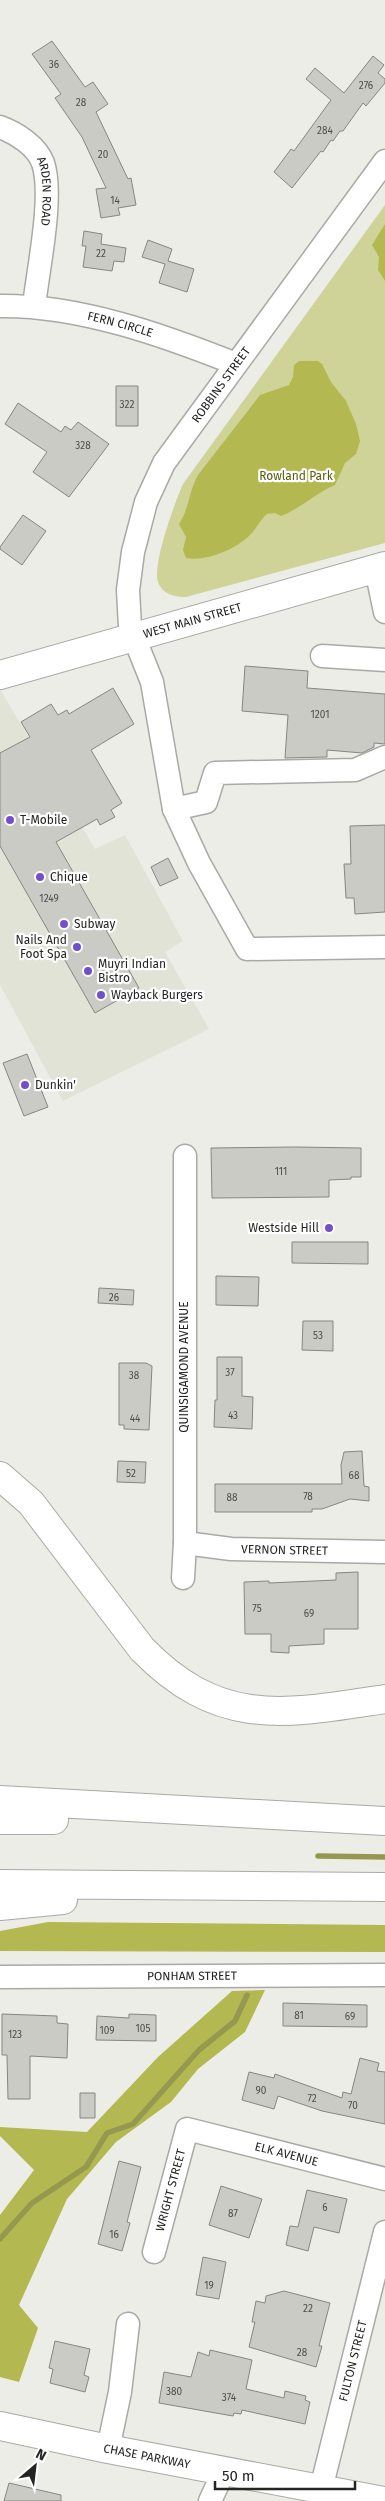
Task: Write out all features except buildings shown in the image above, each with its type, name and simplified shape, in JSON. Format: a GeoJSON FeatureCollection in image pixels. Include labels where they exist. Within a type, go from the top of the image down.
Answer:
{"type":"FeatureCollection","features":[{"type":"Feature","properties":{"kind":"main road","name":"WEST MAIN STREET"},"geometry":{"type":"LineString","coordinates":[[0,675],[380,567]]}},
{"type":"Feature","properties":{"kind":"main road"},"geometry":{"type":"LineString","coordinates":[[0,1476],[31,1503],[142,1648],[161,1668],[183,1684],[231,1706],[256,1711],[304,1710],[385,1699]]}},
{"type":"Feature","properties":{"kind":"main road"},"geometry":{"type":"LineString","coordinates":[[0,1800],[385,1822]]}},
{"type":"Feature","properties":{"kind":"main road"},"geometry":{"type":"LineString","coordinates":[[0,1820],[385,1822]]}},
{"type":"Feature","properties":{"kind":"main road"},"geometry":{"type":"LineString","coordinates":[[0,1884],[385,1887]]}},
{"type":"Feature","properties":{"kind":"main road"},"geometry":{"type":"LineString","coordinates":[[0,1906],[227,1886]]}},
{"type":"Feature","properties":{"kind":"main road","name":"CHASE PARKWAY"},"geometry":{"type":"LineString","coordinates":[[0,2426],[108,2449],[384,2501]]}},
{"type":"Feature","properties":{"kind":"street","name":"ARDEN ROAD"},"geometry":{"type":"LineString","coordinates":[[0,127],[20,135],[42,162],[48,192],[34,306]]}},
{"type":"Feature","properties":{"kind":"street","name":"ROBBINS STREET"},"geometry":{"type":"LineString","coordinates":[[385,161],[164,463],[150,491],[139,526],[129,578],[128,613],[133,638],[152,682],[174,809],[199,863],[247,949],[385,947]]}},
{"type":"Feature","properties":{"kind":"street","name":"FERN CIRCLE"},"geometry":{"type":"LineString","coordinates":[[0,306],[34,306],[134,328],[236,364]]}},
{"type":"Feature","properties":{"kind":"street"},"geometry":{"type":"LineString","coordinates":[[380,567],[385,612]]}},
{"type":"Feature","properties":{"kind":"street"},"geometry":{"type":"LineString","coordinates":[[322,656],[385,660]]}},
{"type":"Feature","properties":{"kind":"street"},"geometry":{"type":"LineString","coordinates":[[174,809],[206,802],[215,773],[355,770],[385,757]]}},
{"type":"Feature","properties":{"kind":"street","name":"QUINSIGAMOND AVENUE"},"geometry":{"type":"LineString","coordinates":[[182,1578],[186,1543],[185,1156]]}},
{"type":"Feature","properties":{"kind":"street","name":"VERNON STREET"},"geometry":{"type":"LineString","coordinates":[[186,1543],[231,1549],[385,1552]]}},
{"type":"Feature","properties":{"kind":"street","name":"PONHAM STREET"},"geometry":{"type":"LineString","coordinates":[[0,1977],[385,1975]]}},
{"type":"Feature","properties":{"kind":"street","name":"ELK AVENUE"},"geometry":{"type":"LineString","coordinates":[[187,2129],[385,2179]]}},
{"type":"Feature","properties":{"kind":"street","name":"WRIGHT STREET"},"geometry":{"type":"LineString","coordinates":[[154,2252],[187,2129]]}},
{"type":"Feature","properties":{"kind":"street","name":"FULTON STREET"},"geometry":{"type":"LineString","coordinates":[[321,2489],[385,2232]]}},
{"type":"Feature","properties":{"kind":"street"},"geometry":{"type":"LineString","coordinates":[[108,2449],[120,2392],[128,2324]]}},
{"type":"Feature","properties":{"kind":"street"},"geometry":{"type":"LineString","coordinates":[[210,2501],[224,2471]]}},
{"type":"Feature","properties":{"kind":"shaded area"},"geometry":{"type":"Polygon","coordinates":[[[0,689],[95,849],[125,835],[183,941],[165,952],[209,1029],[63,1101],[0,985],[0,689]]]}},
{"type":"Feature","properties":{"kind":"green space","name":"Rowland Park"},"geometry":{"type":"Polygon","coordinates":[[[385,205],[385,543],[186,597],[165,592],[158,582],[158,562],[165,533],[183,484],[385,205]]]}},
{"type":"Feature","properties":{"kind":"green space"},"geometry":{"type":"Polygon","coordinates":[[[385,224],[385,281],[378,270],[379,257],[372,245],[385,224]]]}},
{"type":"Feature","properties":{"kind":"green space"},"geometry":{"type":"Polygon","coordinates":[[[299,361],[318,361],[322,364],[331,382],[346,401],[356,424],[360,441],[356,454],[345,463],[335,485],[296,509],[281,516],[275,513],[267,514],[250,535],[229,549],[202,558],[186,558],[183,550],[186,537],[179,524],[198,475],[260,395],[289,385],[293,377],[294,365],[299,361]]]}},
{"type":"Feature","properties":{"kind":"green space"},"geometry":{"type":"Polygon","coordinates":[[[48,1922],[385,1925],[385,1952],[0,1951],[0,1931],[48,1922]]]}},
{"type":"Feature","properties":{"kind":"green space"},"geometry":{"type":"Polygon","coordinates":[[[265,1990],[245,2032],[198,2069],[171,2102],[116,2142],[67,2199],[19,2305],[38,2328],[19,2382],[0,2377],[0,2215],[34,2170],[0,2136],[0,2127],[87,2132],[158,2057],[232,1991],[265,1990]]]}},
{"type":"Feature","properties":{"kind":"waterway"},"geometry":{"type":"LineString","coordinates":[[318,1856],[385,1857]]}},
{"type":"Feature","properties":{"kind":"waterway"},"geometry":{"type":"LineString","coordinates":[[0,2239],[32,2203],[86,2167],[107,2133],[133,2124],[199,2050],[235,2021],[247,1995]]}},
{"type":"Feature","properties":{"kind":"place","name":"T-Mobile"},"geometry":{"type":"Point","coordinates":[10,820]}},
{"type":"Feature","properties":{"kind":"place","name":"Chique"},"geometry":{"type":"Point","coordinates":[40,877]}},
{"type":"Feature","properties":{"kind":"place","name":"Subway"},"geometry":{"type":"Point","coordinates":[64,924]}},
{"type":"Feature","properties":{"kind":"place","name":"Nails And Foot Spa"},"geometry":{"type":"Point","coordinates":[77,947]}},
{"type":"Feature","properties":{"kind":"place","name":"Muyri Indian Bistro"},"geometry":{"type":"Point","coordinates":[88,971]}},
{"type":"Feature","properties":{"kind":"place","name":"Wayback Burgers"},"geometry":{"type":"Point","coordinates":[101,995]}},
{"type":"Feature","properties":{"kind":"place","name":"Dunkin'"},"geometry":{"type":"Point","coordinates":[25,1085]}},
{"type":"Feature","properties":{"kind":"place","name":"Westside Hill"},"geometry":{"type":"Point","coordinates":[329,1228]}}]}
